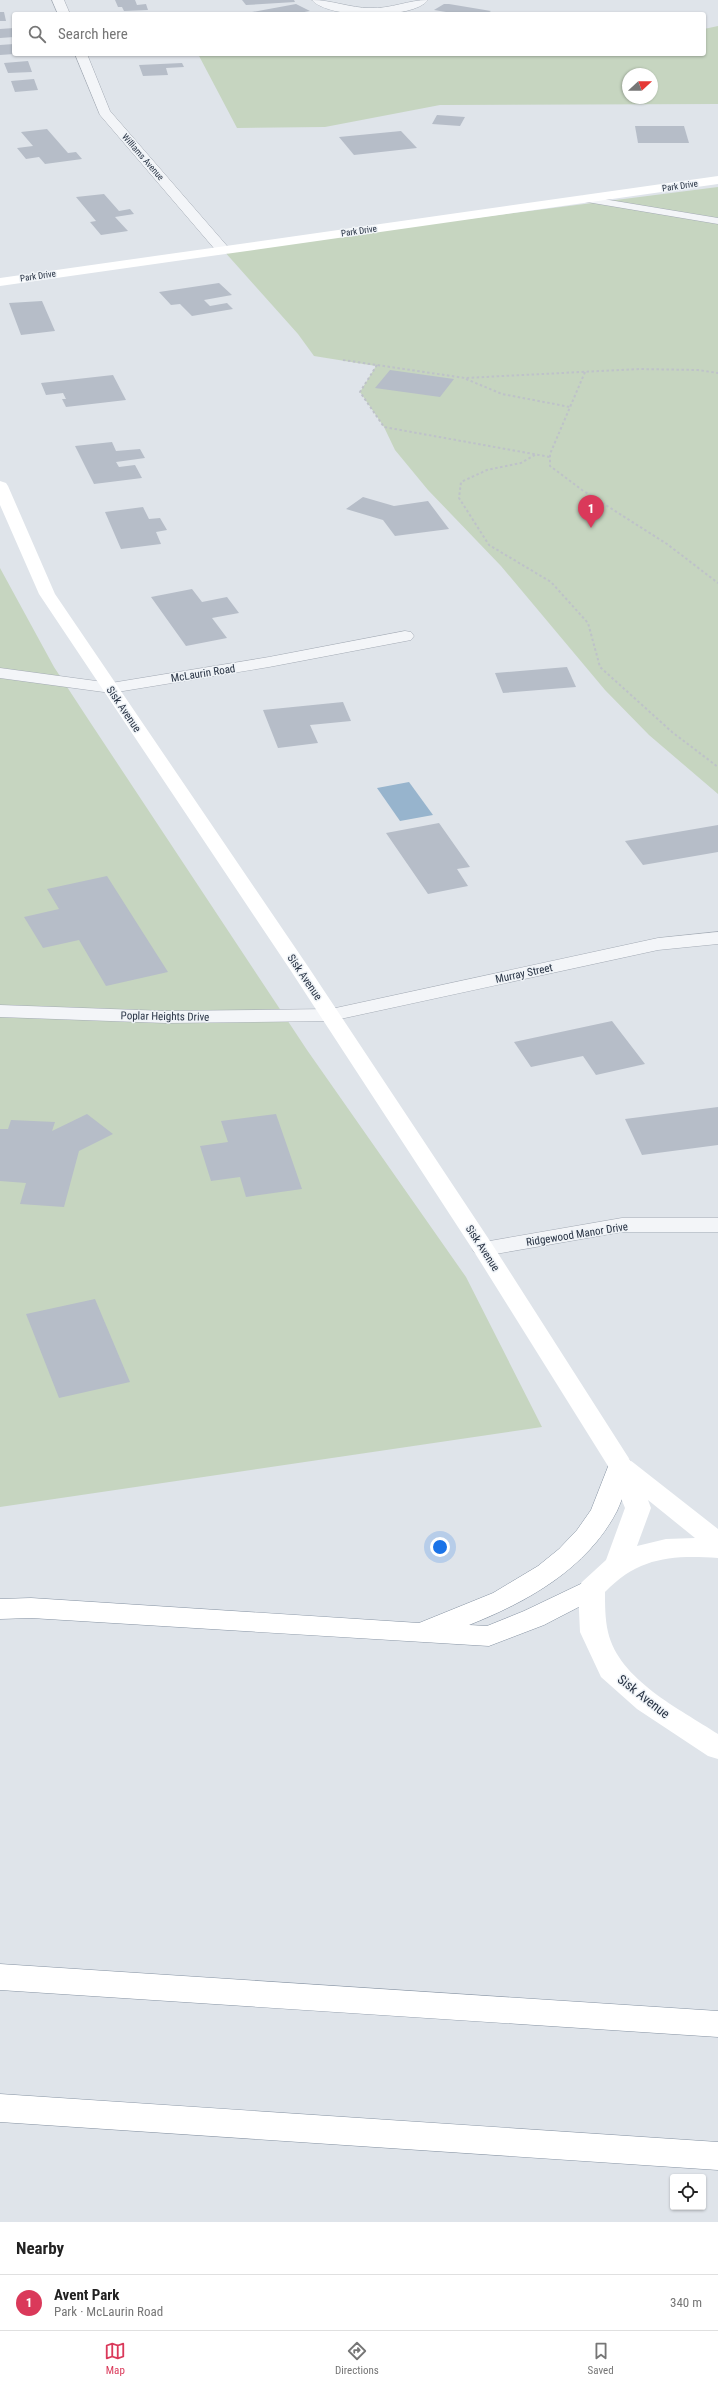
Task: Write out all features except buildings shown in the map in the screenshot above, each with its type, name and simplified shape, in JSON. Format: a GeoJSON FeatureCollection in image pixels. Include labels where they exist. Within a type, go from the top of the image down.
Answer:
{"type":"FeatureCollection","features":[{"type":"Feature","properties":{"kind":"main road","name":"Park Drive"},"geometry":{"type":"LineString","coordinates":[[0,282],[718,180]]}},
{"type":"Feature","properties":{"kind":"main road","name":"Sisk Avenue"},"geometry":{"type":"LineString","coordinates":[[0,486],[47,594],[331,1015],[484,1249],[620,1465],[638,1508],[617,1566]]}},
{"type":"Feature","properties":{"kind":"main road","name":"Sisk Avenue"},"geometry":{"type":"LineString","coordinates":[[620,1465],[718,1543]]}},
{"type":"Feature","properties":{"kind":"main road"},"geometry":{"type":"LineString","coordinates":[[414,1633],[463,1618],[525,1587],[568,1557],[602,1516],[620,1465]]}},
{"type":"Feature","properties":{"kind":"main road","name":"Sisk Avenue"},"geometry":{"type":"LineString","coordinates":[[718,1549],[689,1546],[652,1551],[617,1566],[591,1589],[594,1632],[611,1670],[647,1702],[718,1748]]}},
{"type":"Feature","properties":{"kind":"main road"},"geometry":{"type":"LineString","coordinates":[[0,1609],[31,1608],[414,1633],[489,1636],[534,1618],[591,1589]]}},
{"type":"Feature","properties":{"kind":"main road"},"geometry":{"type":"LineString","coordinates":[[0,1978],[718,2024]]}},
{"type":"Feature","properties":{"kind":"main road"},"geometry":{"type":"LineString","coordinates":[[0,2108],[718,2156]]}},
{"type":"Feature","properties":{"kind":"street"},"geometry":{"type":"LineString","coordinates":[[58,0],[63,12]]}},
{"type":"Feature","properties":{"kind":"street"},"geometry":{"type":"LineString","coordinates":[[318,0],[332,7],[367,11],[402,9],[422,0]]}},
{"type":"Feature","properties":{"kind":"street","name":"Williams Avenue"},"geometry":{"type":"LineString","coordinates":[[82,56],[104,112],[223,250]]}},
{"type":"Feature","properties":{"kind":"street","name":"McLaurin Road"},"geometry":{"type":"LineString","coordinates":[[0,673],[111,688],[270,662],[405,636]]}},
{"type":"Feature","properties":{"kind":"street","name":"Murray Street"},"geometry":{"type":"LineString","coordinates":[[331,1015],[658,944],[718,938]]}},
{"type":"Feature","properties":{"kind":"street","name":"Poplar Heights Drive"},"geometry":{"type":"LineString","coordinates":[[0,1011],[166,1018],[331,1015]]}},
{"type":"Feature","properties":{"kind":"street","name":"Ridgewood Manor Drive"},"geometry":{"type":"LineString","coordinates":[[484,1249],[622,1225],[718,1225]]}},
{"type":"Feature","properties":{"kind":"lane"},"geometry":{"type":"LineString","coordinates":[[585,199],[718,221]]}},
{"type":"Feature","properties":{"kind":"path"},"geometry":{"type":"LineString","coordinates":[[343,360],[465,378],[639,369],[698,370],[718,372]]}},
{"type":"Feature","properties":{"kind":"path"},"geometry":{"type":"LineString","coordinates":[[377,366],[360,392],[384,427],[550,457]]}},
{"type":"Feature","properties":{"kind":"path"},"geometry":{"type":"LineString","coordinates":[[585,372],[550,457],[550,466],[582,490],[667,544],[718,583]]}},
{"type":"Feature","properties":{"kind":"path"},"geometry":{"type":"LineString","coordinates":[[465,378],[478,387],[570,408]]}},
{"type":"Feature","properties":{"kind":"path"},"geometry":{"type":"LineString","coordinates":[[535,455],[521,463],[487,470],[461,482],[459,498],[489,544],[551,582],[588,623],[600,667],[672,732],[718,767]]}},
{"type":"Feature","properties":{"kind":"green space"},"geometry":{"type":"Polygon","coordinates":[[[718,26],[718,104],[440,105],[325,127],[237,128],[199,56],[706,56],[706,29],[718,26]]]}},
{"type":"Feature","properties":{"kind":"green space"},"geometry":{"type":"Polygon","coordinates":[[[718,187],[718,794],[649,735],[605,690],[501,566],[428,490],[395,450],[384,427],[360,392],[376,366],[314,356],[298,334],[223,250],[718,187]]]}},
{"type":"Feature","properties":{"kind":"green space"},"geometry":{"type":"Polygon","coordinates":[[[0,568],[54,667],[88,719],[307,1050],[466,1277],[542,1427],[0,1507],[0,568]]]}},
{"type":"Feature","properties":{"kind":"water"},"geometry":{"type":"Polygon","coordinates":[[[409,782],[433,815],[400,821],[377,788],[409,782]]]}},
{"type":"Feature","properties":{"kind":"place","name":"Avent Park"},"geometry":{"type":"Point","coordinates":[591,528]}}]}
